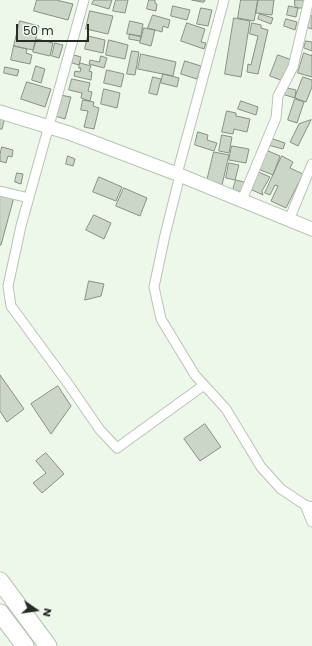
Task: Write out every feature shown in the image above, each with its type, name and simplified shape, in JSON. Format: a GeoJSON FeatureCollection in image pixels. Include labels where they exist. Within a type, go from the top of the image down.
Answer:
{"type":"FeatureCollection","features":[{"type":"Feature","properties":{"kind":"highway"},"geometry":{"type":"LineString","coordinates":[[0,581],[48,646]]}},
{"type":"Feature","properties":{"kind":"highway"},"geometry":{"type":"LineString","coordinates":[[0,613],[25,646]]}},
{"type":"Feature","properties":{"kind":"street"},"geometry":{"type":"LineString","coordinates":[[84,0],[29,198],[8,286],[11,306],[70,385],[100,430],[117,448],[204,385]]}},
{"type":"Feature","properties":{"kind":"street"},"geometry":{"type":"LineString","coordinates":[[224,0],[178,174],[154,287],[161,319],[195,375],[226,409],[261,467],[281,489],[309,506],[312,522]]}},
{"type":"Feature","properties":{"kind":"street"},"geometry":{"type":"LineString","coordinates":[[242,200],[276,118],[278,96],[293,67],[309,0]]}},
{"type":"Feature","properties":{"kind":"street"},"geometry":{"type":"LineString","coordinates":[[0,112],[69,133],[178,174],[312,229]]}},
{"type":"Feature","properties":{"kind":"street"},"geometry":{"type":"LineString","coordinates":[[290,220],[312,164]]}},
{"type":"Feature","properties":{"kind":"street"},"geometry":{"type":"LineString","coordinates":[[0,191],[29,198]]}},
{"type":"Feature","properties":{"kind":"building"},"geometry":{"type":"Polygon","coordinates":[[[37,0],[56,0],[73,4],[68,20],[34,11],[37,0]]]}},
{"type":"Feature","properties":{"kind":"building"},"geometry":{"type":"Polygon","coordinates":[[[94,0],[112,0],[109,9],[92,4],[94,0]]]}},
{"type":"Feature","properties":{"kind":"building"},"geometry":{"type":"Polygon","coordinates":[[[116,0],[128,0],[125,13],[113,11],[116,0]]]}},
{"type":"Feature","properties":{"kind":"building"},"geometry":{"type":"Polygon","coordinates":[[[149,0],[155,0],[155,3],[157,4],[156,11],[147,9],[149,0]]]}},
{"type":"Feature","properties":{"kind":"building"},"geometry":{"type":"Polygon","coordinates":[[[192,0],[205,0],[204,2],[192,0]]]}},
{"type":"Feature","properties":{"kind":"building"},"geometry":{"type":"Polygon","coordinates":[[[241,0],[258,0],[254,21],[238,18],[241,0]]]}},
{"type":"Feature","properties":{"kind":"building"},"geometry":{"type":"Polygon","coordinates":[[[258,0],[274,0],[272,15],[256,13],[258,0]]]}},
{"type":"Feature","properties":{"kind":"building"},"geometry":{"type":"Polygon","coordinates":[[[295,0],[305,0],[302,8],[295,6],[295,0]]]}},
{"type":"Feature","properties":{"kind":"building"},"geometry":{"type":"Polygon","coordinates":[[[173,6],[190,10],[187,20],[171,16],[173,6]]]}},
{"type":"Feature","properties":{"kind":"building"},"geometry":{"type":"Polygon","coordinates":[[[289,6],[298,8],[296,17],[287,15],[289,6]]]}},
{"type":"Feature","properties":{"kind":"building"},"geometry":{"type":"Polygon","coordinates":[[[201,8],[212,10],[208,26],[197,24],[201,8]]]}},
{"type":"Feature","properties":{"kind":"building"},"geometry":{"type":"Polygon","coordinates":[[[90,11],[113,16],[108,34],[86,29],[90,11]]]}},
{"type":"Feature","properties":{"kind":"building"},"geometry":{"type":"Polygon","coordinates":[[[260,14],[273,18],[271,24],[258,19],[260,14]]]}},
{"type":"Feature","properties":{"kind":"building"},"geometry":{"type":"Polygon","coordinates":[[[153,15],[170,20],[168,28],[163,26],[162,32],[148,28],[153,15]]]}},
{"type":"Feature","properties":{"kind":"building"},"geometry":{"type":"Polygon","coordinates":[[[309,15],[312,16],[312,29],[306,27],[309,15]]]}},
{"type":"Feature","properties":{"kind":"building"},"geometry":{"type":"Polygon","coordinates":[[[234,18],[250,21],[241,77],[225,74],[234,18]]]}},
{"type":"Feature","properties":{"kind":"building"},"geometry":{"type":"Polygon","coordinates":[[[286,19],[297,22],[295,30],[284,26],[286,19]]]}},
{"type":"Feature","properties":{"kind":"building"},"geometry":{"type":"Polygon","coordinates":[[[20,21],[39,26],[33,50],[14,46],[20,21]]]}},
{"type":"Feature","properties":{"kind":"building"},"geometry":{"type":"Polygon","coordinates":[[[130,21],[143,24],[141,36],[127,34],[130,21]]]}},
{"type":"Feature","properties":{"kind":"building"},"geometry":{"type":"Polygon","coordinates":[[[187,23],[205,29],[201,42],[206,43],[204,49],[181,41],[187,23]]]}},
{"type":"Feature","properties":{"kind":"building"},"geometry":{"type":"Polygon","coordinates":[[[252,23],[261,25],[261,28],[268,30],[258,74],[247,72],[248,64],[251,65],[258,36],[250,34],[252,23]]]}},
{"type":"Feature","properties":{"kind":"building"},"geometry":{"type":"Polygon","coordinates":[[[144,28],[155,30],[151,46],[140,43],[144,28]]]}},
{"type":"Feature","properties":{"kind":"building"},"geometry":{"type":"Polygon","coordinates":[[[130,34],[141,37],[140,41],[129,39],[130,34]]]}},
{"type":"Feature","properties":{"kind":"building"},"geometry":{"type":"Polygon","coordinates":[[[88,36],[105,40],[103,53],[85,49],[88,36]]]}},
{"type":"Feature","properties":{"kind":"building"},"geometry":{"type":"Polygon","coordinates":[[[37,39],[53,43],[50,56],[33,52],[37,39]]]}},
{"type":"Feature","properties":{"kind":"building"},"geometry":{"type":"Polygon","coordinates":[[[109,40],[128,45],[125,59],[106,55],[109,40]]]}},
{"type":"Feature","properties":{"kind":"building"},"geometry":{"type":"Polygon","coordinates":[[[306,41],[312,42],[312,51],[304,48],[306,41]]]}},
{"type":"Feature","properties":{"kind":"building"},"geometry":{"type":"Polygon","coordinates":[[[55,43],[63,45],[59,58],[52,56],[55,43]]]}},
{"type":"Feature","properties":{"kind":"building"},"geometry":{"type":"Polygon","coordinates":[[[14,46],[27,49],[26,53],[32,55],[30,64],[11,60],[14,46]]]}},
{"type":"Feature","properties":{"kind":"building"},"geometry":{"type":"Polygon","coordinates":[[[132,51],[139,52],[135,75],[127,74],[132,51]]]}},
{"type":"Feature","properties":{"kind":"building"},"geometry":{"type":"Polygon","coordinates":[[[304,53],[312,56],[312,77],[298,73],[304,53]]]}},
{"type":"Feature","properties":{"kind":"building"},"geometry":{"type":"Polygon","coordinates":[[[141,54],[176,62],[173,76],[138,69],[141,54]]]}},
{"type":"Feature","properties":{"kind":"building"},"geometry":{"type":"Polygon","coordinates":[[[74,55],[81,57],[79,65],[72,63],[74,55]]]}},
{"type":"Feature","properties":{"kind":"building"},"geometry":{"type":"Polygon","coordinates":[[[278,55],[292,60],[283,81],[270,76],[278,55]]]}},
{"type":"Feature","properties":{"kind":"building"},"geometry":{"type":"Polygon","coordinates":[[[101,56],[107,58],[104,68],[89,64],[90,60],[99,62],[101,56]]]}},
{"type":"Feature","properties":{"kind":"building"},"geometry":{"type":"Polygon","coordinates":[[[185,61],[201,66],[197,79],[181,74],[185,61]]]}},
{"type":"Feature","properties":{"kind":"building"},"geometry":{"type":"Polygon","coordinates":[[[80,63],[91,66],[89,71],[92,72],[91,80],[74,76],[75,71],[80,72],[80,63]]]}},
{"type":"Feature","properties":{"kind":"building"},"geometry":{"type":"Polygon","coordinates":[[[36,66],[45,69],[41,83],[32,80],[36,66]]]}},
{"type":"Feature","properties":{"kind":"building"},"geometry":{"type":"Polygon","coordinates":[[[5,67],[19,70],[17,76],[4,73],[5,67]]]}},
{"type":"Feature","properties":{"kind":"building"},"geometry":{"type":"Polygon","coordinates":[[[107,70],[124,74],[121,87],[104,83],[107,70]]]}},
{"type":"Feature","properties":{"kind":"building"},"geometry":{"type":"Polygon","coordinates":[[[163,74],[179,78],[177,87],[161,83],[163,74]]]}},
{"type":"Feature","properties":{"kind":"building"},"geometry":{"type":"Polygon","coordinates":[[[153,77],[161,79],[157,95],[149,93],[153,77]]]}},
{"type":"Feature","properties":{"kind":"building"},"geometry":{"type":"Polygon","coordinates":[[[303,77],[312,80],[312,87],[306,102],[295,98],[303,77]]]}},
{"type":"Feature","properties":{"kind":"building"},"geometry":{"type":"Polygon","coordinates":[[[72,79],[90,83],[88,91],[92,92],[90,101],[81,98],[82,93],[69,90],[72,79]]]}},
{"type":"Feature","properties":{"kind":"building"},"geometry":{"type":"Polygon","coordinates":[[[27,82],[51,89],[45,107],[21,99],[27,82]]]}},
{"type":"Feature","properties":{"kind":"building"},"geometry":{"type":"Polygon","coordinates":[[[283,87],[296,90],[295,98],[282,94],[283,87]]]}},
{"type":"Feature","properties":{"kind":"building"},"geometry":{"type":"Polygon","coordinates":[[[104,89],[120,93],[117,108],[101,104],[104,89]]]}},
{"type":"Feature","properties":{"kind":"building"},"geometry":{"type":"Polygon","coordinates":[[[60,95],[71,97],[65,119],[55,116],[60,95]]]}},
{"type":"Feature","properties":{"kind":"building"},"geometry":{"type":"Polygon","coordinates":[[[295,99],[304,102],[297,123],[288,120],[295,99]]]}},
{"type":"Feature","properties":{"kind":"building"},"geometry":{"type":"Polygon","coordinates":[[[83,100],[94,102],[93,106],[99,108],[94,129],[84,127],[88,111],[81,110],[83,100]]]}},
{"type":"Feature","properties":{"kind":"building"},"geometry":{"type":"Polygon","coordinates":[[[241,101],[258,107],[256,115],[238,109],[241,101]]]}},
{"type":"Feature","properties":{"kind":"building"},"geometry":{"type":"Polygon","coordinates":[[[227,111],[236,113],[236,116],[250,119],[247,132],[234,129],[233,134],[222,132],[227,111]]]}},
{"type":"Feature","properties":{"kind":"building"},"geometry":{"type":"Polygon","coordinates":[[[0,116],[5,117],[2,129],[0,129],[0,116]]]}},
{"type":"Feature","properties":{"kind":"building"},"geometry":{"type":"Polygon","coordinates":[[[311,120],[298,146],[290,142],[299,124],[311,120]]]}},
{"type":"Feature","properties":{"kind":"building"},"geometry":{"type":"Polygon","coordinates":[[[198,132],[208,135],[207,140],[217,143],[214,151],[195,145],[198,132]]]}},
{"type":"Feature","properties":{"kind":"building"},"geometry":{"type":"Polygon","coordinates":[[[222,135],[232,137],[229,153],[219,151],[222,135]]]}},
{"type":"Feature","properties":{"kind":"building"},"geometry":{"type":"Polygon","coordinates":[[[270,138],[285,143],[283,149],[268,145],[270,138]]]}},
{"type":"Feature","properties":{"kind":"building"},"geometry":{"type":"Polygon","coordinates":[[[232,146],[249,149],[246,163],[229,160],[232,146]]]}},
{"type":"Feature","properties":{"kind":"building"},"geometry":{"type":"Polygon","coordinates":[[[2,147],[13,150],[12,157],[8,156],[6,163],[0,161],[2,147]]]}},
{"type":"Feature","properties":{"kind":"building"},"geometry":{"type":"Polygon","coordinates":[[[266,150],[280,156],[273,175],[258,169],[266,150]]]}},
{"type":"Feature","properties":{"kind":"building"},"geometry":{"type":"Polygon","coordinates":[[[214,152],[229,155],[222,185],[207,181],[214,152]]]}},
{"type":"Feature","properties":{"kind":"building"},"geometry":{"type":"Polygon","coordinates":[[[68,156],[75,159],[73,166],[66,164],[68,156]]]}},
{"type":"Feature","properties":{"kind":"building"},"geometry":{"type":"Polygon","coordinates":[[[282,156],[293,162],[290,168],[303,174],[286,208],[271,201],[278,186],[275,185],[270,195],[265,193],[282,156]]]}},
{"type":"Feature","properties":{"kind":"building"},"geometry":{"type":"Polygon","coordinates":[[[229,163],[239,165],[235,180],[226,178],[229,163]]]}},
{"type":"Feature","properties":{"kind":"building"},"geometry":{"type":"Polygon","coordinates":[[[256,171],[270,177],[262,191],[263,195],[248,188],[256,171]]]}},
{"type":"Feature","properties":{"kind":"building"},"geometry":{"type":"Polygon","coordinates":[[[17,173],[23,174],[21,184],[15,182],[17,173]]]}},
{"type":"Feature","properties":{"kind":"building"},"geometry":{"type":"Polygon","coordinates":[[[99,177],[122,187],[116,201],[93,192],[99,177]]]}},
{"type":"Feature","properties":{"kind":"building"},"geometry":{"type":"Polygon","coordinates":[[[236,180],[244,182],[242,192],[233,190],[236,180]]]}},
{"type":"Feature","properties":{"kind":"building"},"geometry":{"type":"Polygon","coordinates":[[[124,188],[147,198],[140,216],[116,206],[124,188]]]}},
{"type":"Feature","properties":{"kind":"building"},"geometry":{"type":"Polygon","coordinates":[[[0,193],[14,197],[1,245],[0,245],[0,193]]]}},
{"type":"Feature","properties":{"kind":"building"},"geometry":{"type":"Polygon","coordinates":[[[94,215],[111,223],[104,239],[86,230],[94,215]]]}},
{"type":"Feature","properties":{"kind":"building"},"geometry":{"type":"Polygon","coordinates":[[[89,281],[104,284],[101,296],[85,300],[89,281]]]}},
{"type":"Feature","properties":{"kind":"building"},"geometry":{"type":"Polygon","coordinates":[[[0,375],[24,409],[7,422],[0,411],[0,375]]]}},
{"type":"Feature","properties":{"kind":"building"},"geometry":{"type":"Polygon","coordinates":[[[58,386],[71,406],[51,434],[31,404],[58,386]]]}},
{"type":"Feature","properties":{"kind":"building"},"geometry":{"type":"Polygon","coordinates":[[[205,424],[221,447],[200,461],[184,439],[205,424]]]}},
{"type":"Feature","properties":{"kind":"building"},"geometry":{"type":"Polygon","coordinates":[[[46,453],[64,474],[42,493],[33,483],[46,473],[36,461],[46,453]]]}}]}
